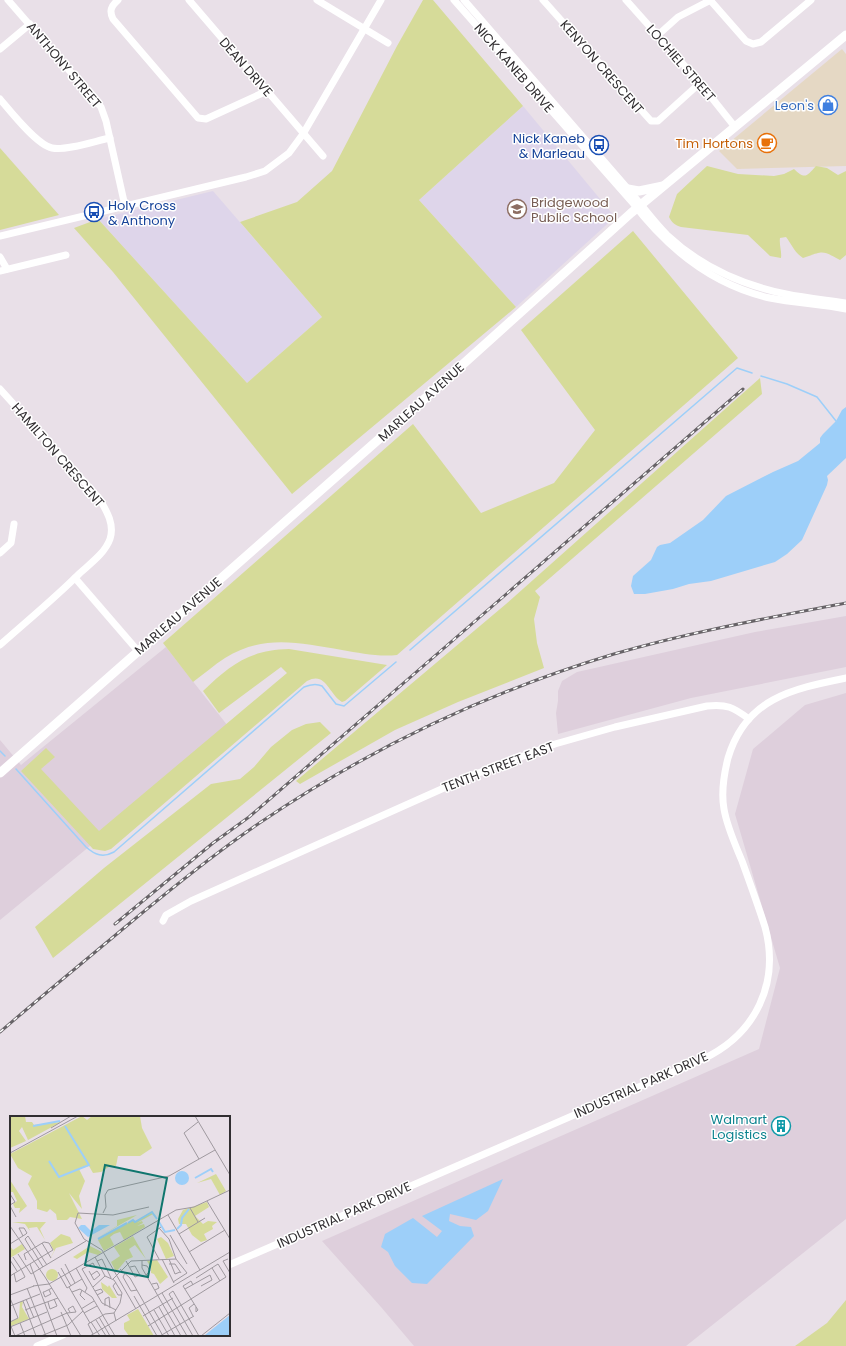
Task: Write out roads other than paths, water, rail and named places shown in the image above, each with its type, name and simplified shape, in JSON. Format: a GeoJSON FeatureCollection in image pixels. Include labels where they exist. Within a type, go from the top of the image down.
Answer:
{"type":"FeatureCollection","features":[{"type":"Feature","properties":{"kind":"main road","name":"MARLEAU AVENUE"},"geometry":{"type":"LineString","coordinates":[[0,773],[664,186],[846,35]]}},
{"type":"Feature","properties":{"kind":"main road"},"geometry":{"type":"LineString","coordinates":[[628,188],[639,191],[664,186]]}},
{"type":"Feature","properties":{"kind":"street","name":"ANTHONY STREET"},"geometry":{"type":"LineString","coordinates":[[8,0],[101,107],[106,121],[125,206]]}},
{"type":"Feature","properties":{"kind":"street"},"geometry":{"type":"LineString","coordinates":[[118,0],[113,4],[111,10],[113,20],[197,117],[206,119],[267,91]]}},
{"type":"Feature","properties":{"kind":"street","name":"DEAN DRIVE"},"geometry":{"type":"LineString","coordinates":[[189,0],[323,156]]}},
{"type":"Feature","properties":{"kind":"street"},"geometry":{"type":"LineString","coordinates":[[317,0],[388,43]]}},
{"type":"Feature","properties":{"kind":"street"},"geometry":{"type":"LineString","coordinates":[[0,236],[265,171],[289,153],[303,134],[380,0]]}},
{"type":"Feature","properties":{"kind":"street","name":"NICK KANEB DRIVE"},"geometry":{"type":"LineString","coordinates":[[454,0],[640,207],[667,235],[694,257],[738,281],[762,289],[788,295],[846,303]]}},
{"type":"Feature","properties":{"kind":"street","name":"NICK KANEB DRIVE"},"geometry":{"type":"LineString","coordinates":[[464,0],[628,188],[663,238],[678,252],[698,267],[720,280],[768,298],[846,309]]}},
{"type":"Feature","properties":{"kind":"street","name":"KENYON CRESCENT"},"geometry":{"type":"LineString","coordinates":[[543,0],[651,122],[658,121],[700,83]]}},
{"type":"Feature","properties":{"kind":"street","name":"LOCHIEL STREET"},"geometry":{"type":"LineString","coordinates":[[626,0],[700,83],[735,127]]}},
{"type":"Feature","properties":{"kind":"street"},"geometry":{"type":"LineString","coordinates":[[658,35],[678,17],[710,0],[746,41],[750,44],[755,44],[761,42],[811,0]]}},
{"type":"Feature","properties":{"kind":"street"},"geometry":{"type":"LineString","coordinates":[[0,49],[30,24]]}},
{"type":"Feature","properties":{"kind":"street"},"geometry":{"type":"LineString","coordinates":[[0,99],[42,144],[52,148],[63,148],[110,138]]}},
{"type":"Feature","properties":{"kind":"street"},"geometry":{"type":"LineString","coordinates":[[0,257],[3,270],[66,255]]}},
{"type":"Feature","properties":{"kind":"street","name":"HAMILTON CRESCENT"},"geometry":{"type":"LineString","coordinates":[[0,389],[99,498],[108,514],[111,525],[110,538],[102,552],[0,645]]}},
{"type":"Feature","properties":{"kind":"street"},"geometry":{"type":"LineString","coordinates":[[0,553],[11,543],[14,524]]}},
{"type":"Feature","properties":{"kind":"street"},"geometry":{"type":"LineString","coordinates":[[75,578],[138,651]]}},
{"type":"Feature","properties":{"kind":"street"},"geometry":{"type":"LineString","coordinates":[[749,719],[766,703],[789,692],[846,678]]}},
{"type":"Feature","properties":{"kind":"street","name":"TENTH STREET EAST"},"geometry":{"type":"LineString","coordinates":[[163,921],[166,914],[191,901],[473,775],[556,744],[615,727],[707,706],[730,706],[749,719]]}},
{"type":"Feature","properties":{"kind":"street","name":"INDUSTRIAL PARK DRIVE"},"geometry":{"type":"LineString","coordinates":[[230,1264],[696,1062],[721,1050],[736,1038],[757,1010],[764,995],[770,968],[770,949],[765,927],[730,830],[724,807],[723,786],[726,765],[737,736],[749,719]]}},
{"type":"Feature","properties":{"kind":"street"},"geometry":{"type":"LineString","coordinates":[[37,1346],[61,1336]]}},
{"type":"Feature","properties":{"kind":"water"},"geometry":{"type":"Polygon","coordinates":[[[846,407],[846,458],[827,476],[827,485],[802,540],[787,554],[775,562],[711,581],[689,584],[673,589],[645,594],[634,594],[631,586],[633,576],[651,560],[657,547],[670,543],[703,520],[726,496],[798,461],[820,443],[820,438],[836,421],[842,410],[846,407]]]}},
{"type":"Feature","properties":{"kind":"water"},"geometry":{"type":"Polygon","coordinates":[[[503,1179],[488,1211],[476,1220],[450,1214],[449,1221],[460,1226],[471,1227],[474,1236],[427,1284],[412,1283],[395,1266],[388,1252],[381,1247],[385,1234],[413,1218],[437,1237],[442,1231],[422,1216],[503,1179]]]}},
{"type":"Feature","properties":{"kind":"waterway"},"geometry":{"type":"LineString","coordinates":[[410,650],[737,368],[752,373]]}},
{"type":"Feature","properties":{"kind":"waterway"},"geometry":{"type":"LineString","coordinates":[[761,376],[787,384],[817,397],[836,421]]}},
{"type":"Feature","properties":{"kind":"waterway"},"geometry":{"type":"LineString","coordinates":[[16,769],[86,847],[99,855],[110,854],[304,687],[318,684],[322,686],[336,704],[344,706],[396,662]]}},
{"type":"Feature","properties":{"kind":"waterway"},"geometry":{"type":"LineString","coordinates":[[0,751],[5,756]]}},
{"type":"Feature","properties":{"kind":"railway"},"geometry":{"type":"LineString","coordinates":[[115,924],[213,843],[249,817],[743,389]]}},
{"type":"Feature","properties":{"kind":"railway"},"geometry":{"type":"LineString","coordinates":[[0,1032],[162,897],[227,846],[302,795],[387,747],[431,725],[521,686],[614,654],[700,632],[846,603]]}},
{"type":"Feature","properties":{"kind":"place","name":"Leon's"},"geometry":{"type":"Point","coordinates":[828,105]}},
{"type":"Feature","properties":{"kind":"place","name":"Tim Hortons"},"geometry":{"type":"Point","coordinates":[767,143]}},
{"type":"Feature","properties":{"kind":"place","name":"Nick Kaneb & Marleau"},"geometry":{"type":"Point","coordinates":[599,145]}},
{"type":"Feature","properties":{"kind":"place","name":"Bridgewood Public School"},"geometry":{"type":"Point","coordinates":[517,209]}},
{"type":"Feature","properties":{"kind":"place","name":"Holy Cross & Anthony"},"geometry":{"type":"Point","coordinates":[94,212]}},
{"type":"Feature","properties":{"kind":"place","name":"Walmart Logistics"},"geometry":{"type":"Point","coordinates":[781,1126]}}]}
